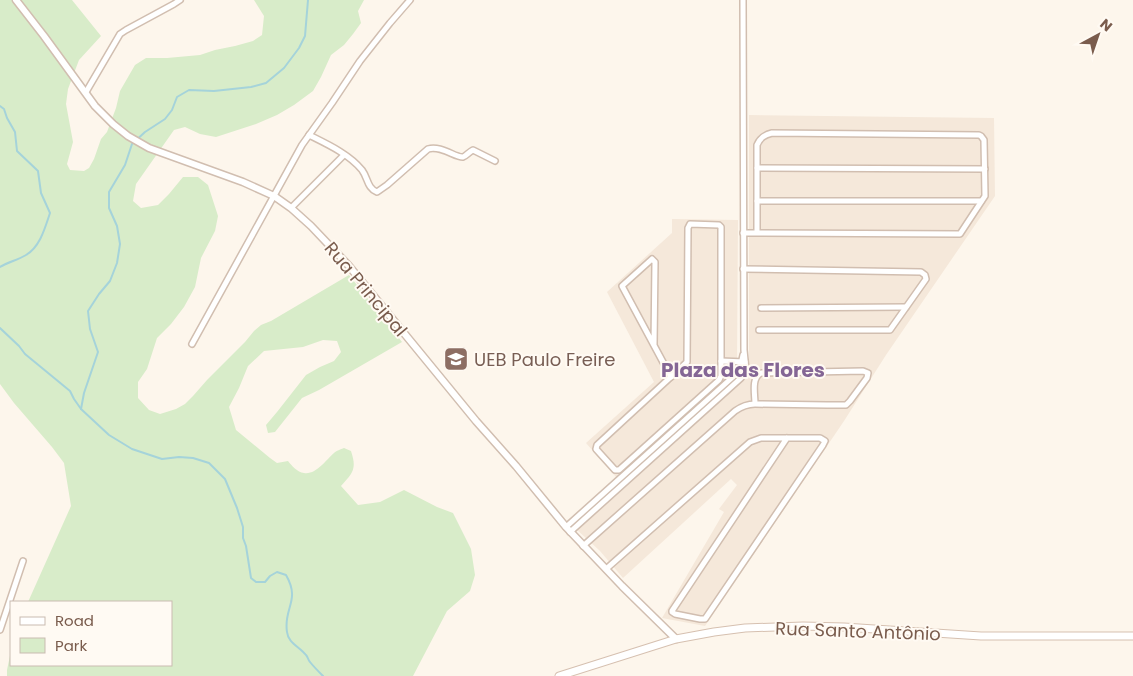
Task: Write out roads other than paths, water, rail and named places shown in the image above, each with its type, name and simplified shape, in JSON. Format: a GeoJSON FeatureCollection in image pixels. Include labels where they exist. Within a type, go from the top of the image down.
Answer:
{"type":"FeatureCollection","features":[{"type":"Feature","properties":{"kind":"main road","name":"Rua Santo Antônio"},"geometry":{"type":"LineString","coordinates":[[559,676],[676,639],[745,628],[803,626],[863,627],[982,636],[1133,636]]}},
{"type":"Feature","properties":{"kind":"street","name":"Rua Principal"},"geometry":{"type":"LineString","coordinates":[[16,0],[102,114],[132,139],[149,148],[243,182],[274,196],[311,226],[349,266],[568,530],[676,639]]}},
{"type":"Feature","properties":{"kind":"street"},"geometry":{"type":"LineString","coordinates":[[86,92],[120,34],[180,0]]}},
{"type":"Feature","properties":{"kind":"street"},"geometry":{"type":"LineString","coordinates":[[192,344],[296,155],[360,61],[390,22],[410,0]]}},
{"type":"Feature","properties":{"kind":"street"},"geometry":{"type":"LineString","coordinates":[[568,530],[735,375],[744,362],[743,0]]}},
{"type":"Feature","properties":{"kind":"street"},"geometry":{"type":"LineString","coordinates":[[743,233],[960,234],[985,196],[984,140],[979,135],[772,133],[762,137],[757,145],[757,233]]}},
{"type":"Feature","properties":{"kind":"street"},"geometry":{"type":"LineString","coordinates":[[309,135],[332,147],[361,168],[371,189],[377,192],[428,149],[434,147],[460,157],[473,150],[495,161]]}},
{"type":"Feature","properties":{"kind":"street"},"geometry":{"type":"LineString","coordinates":[[291,208],[344,155]]}},
{"type":"Feature","properties":{"kind":"street"},"geometry":{"type":"LineString","coordinates":[[757,168],[985,169]]}},
{"type":"Feature","properties":{"kind":"street"},"geometry":{"type":"LineString","coordinates":[[757,201],[982,201]]}},
{"type":"Feature","properties":{"kind":"street"},"geometry":{"type":"LineString","coordinates":[[690,224],[719,225],[721,227],[721,376],[719,380],[619,470],[615,470],[596,449],[596,444],[671,377],[687,362],[688,228],[690,224]]}},
{"type":"Feature","properties":{"kind":"street"},"geometry":{"type":"LineString","coordinates":[[654,345],[655,262],[652,259],[622,286],[671,377]]}},
{"type":"Feature","properties":{"kind":"street"},"geometry":{"type":"LineString","coordinates":[[744,268],[921,272],[925,274],[926,279],[890,330],[760,330]]}},
{"type":"Feature","properties":{"kind":"street"},"geometry":{"type":"LineString","coordinates":[[761,308],[906,307]]}},
{"type":"Feature","properties":{"kind":"street"},"geometry":{"type":"LineString","coordinates":[[721,361],[744,362]]}},
{"type":"Feature","properties":{"kind":"street"},"geometry":{"type":"LineString","coordinates":[[583,546],[742,406],[749,404],[846,405],[867,378],[868,373],[863,371],[757,374],[755,379],[755,404]]}},
{"type":"Feature","properties":{"kind":"street"},"geometry":{"type":"LineString","coordinates":[[606,569],[750,442],[761,438],[787,438],[820,438],[825,441],[707,618],[700,619],[673,614],[672,609],[787,438]]}},
{"type":"Feature","properties":{"kind":"street"},"geometry":{"type":"LineString","coordinates":[[0,630],[23,561]]}},
{"type":"Feature","properties":{"kind":"waterway"},"geometry":{"type":"LineString","coordinates":[[81,409],[84,393],[98,352],[90,329],[88,311],[110,281],[117,263],[120,244],[117,226],[109,208],[109,192],[125,165],[132,144],[145,132],[165,119],[172,110],[177,97],[189,90],[214,91],[251,87],[266,83],[284,68],[299,48],[305,36],[308,0]]}},
{"type":"Feature","properties":{"kind":"waterway"},"geometry":{"type":"LineString","coordinates":[[0,106],[4,109],[15,132],[17,151],[38,171],[41,193],[50,213],[41,237],[31,252],[0,267]]}},
{"type":"Feature","properties":{"kind":"waterway"},"geometry":{"type":"LineString","coordinates":[[0,328],[25,354],[70,391],[81,409],[109,435],[132,449],[162,459],[193,458],[209,463],[225,479],[243,527],[243,538],[251,578],[256,582],[265,582],[277,572],[286,575],[292,591],[286,624],[288,636],[304,652],[309,661],[323,676]]}},
{"type":"Feature","properties":{"kind":"place","name":"UEB Paulo Freire"},"geometry":{"type":"Point","coordinates":[456,359]}},
{"type":"Feature","properties":{"kind":"district","name":"Plaza das Flores"},"geometry":{"type":"Point","coordinates":[743,370]}}]}
